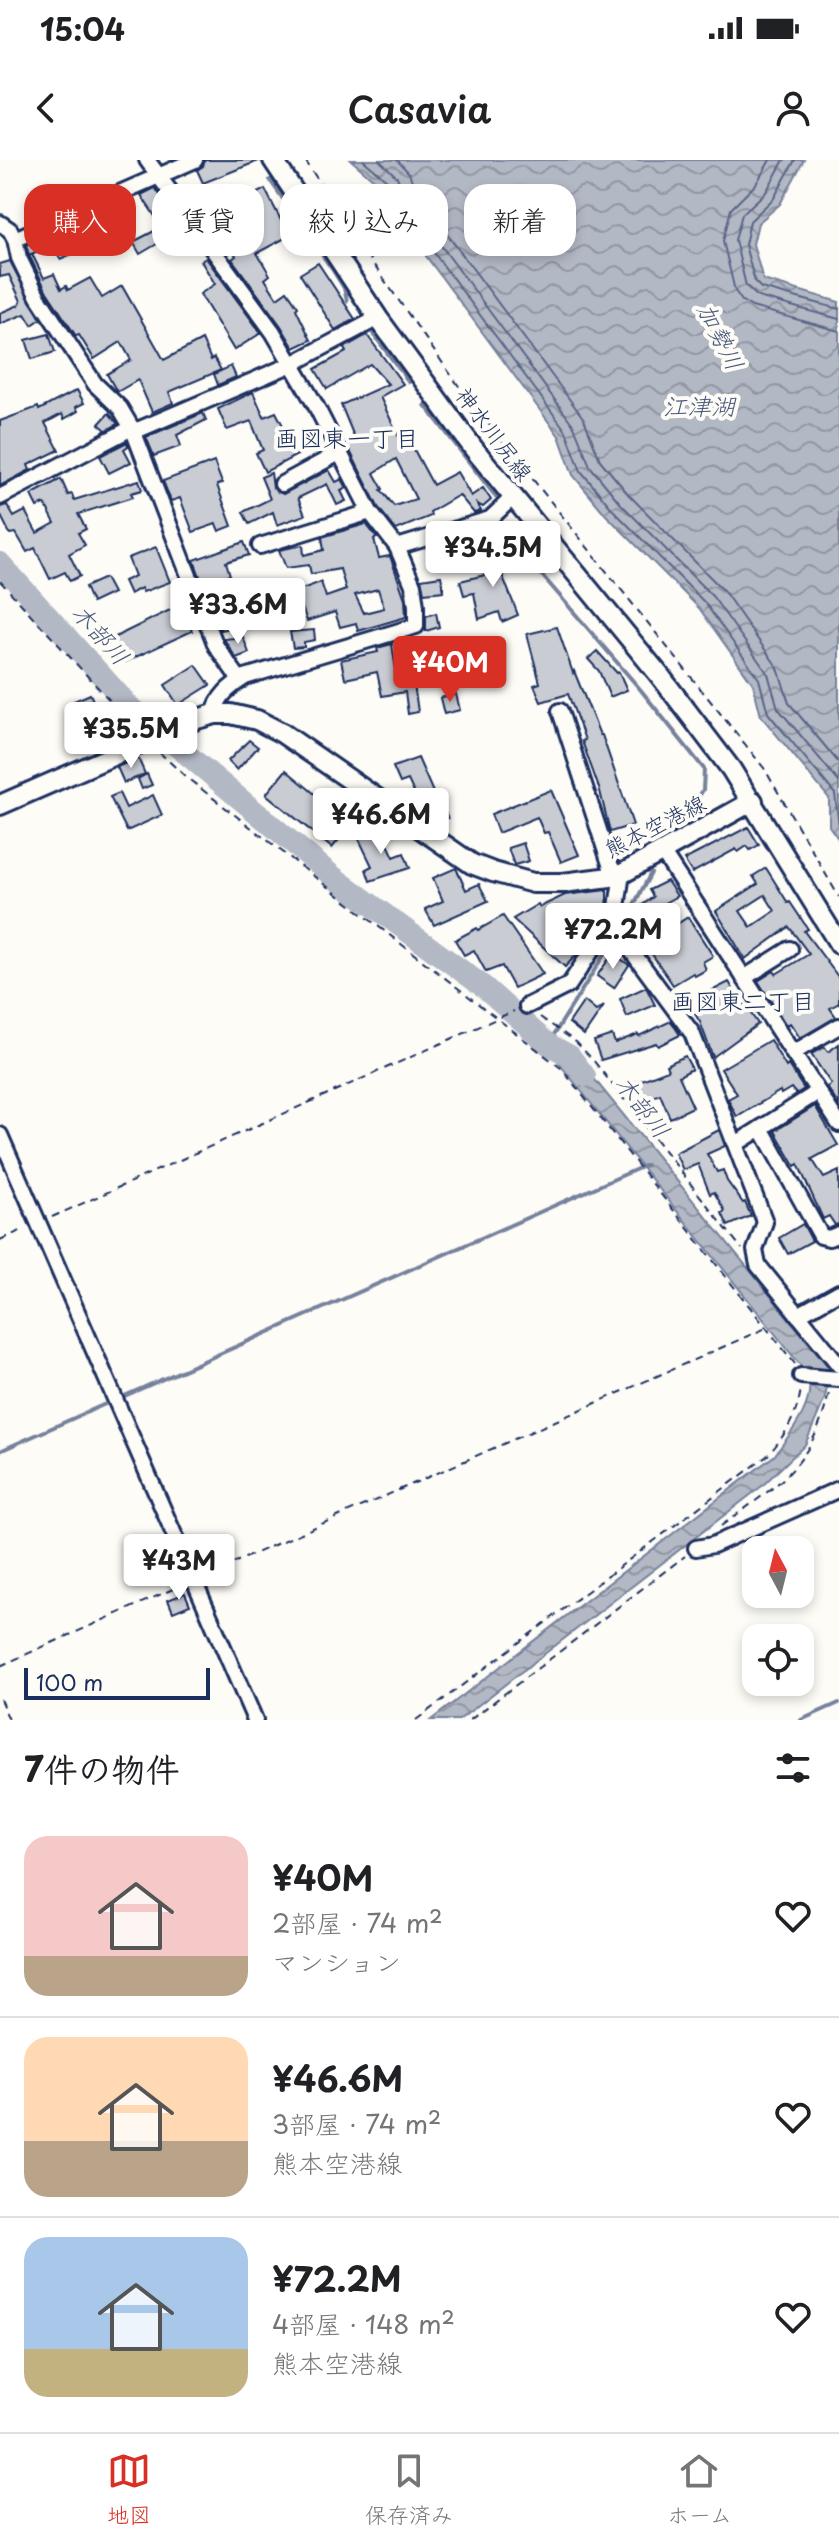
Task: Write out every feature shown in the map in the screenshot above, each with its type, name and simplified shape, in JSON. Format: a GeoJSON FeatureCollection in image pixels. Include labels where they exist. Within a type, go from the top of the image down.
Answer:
{"type":"FeatureCollection","features":[{"type":"Feature","properties":{"kind":"main road","name":"神水川尻線"},"geometry":{"type":"LineString","coordinates":[[273,160],[378,318],[512,498],[661,677],[753,801]]}},
{"type":"Feature","properties":{"kind":"main road","name":"熊本空港線"},"geometry":{"type":"LineString","coordinates":[[215,714],[242,716],[282,733],[472,864],[533,883],[563,883],[618,876],[753,801]]}},
{"type":"Feature","properties":{"kind":"main road"},"geometry":{"type":"LineString","coordinates":[[0,805],[171,730],[215,714]]}},
{"type":"Feature","properties":{"kind":"main road"},"geometry":{"type":"LineString","coordinates":[[753,801],[839,944]]}},
{"type":"Feature","properties":{"kind":"street"},"geometry":{"type":"LineString","coordinates":[[147,160],[273,332],[370,512],[397,547],[413,585],[416,606],[416,626],[240,680],[216,704],[215,714]]}},
{"type":"Feature","properties":{"kind":"street"},"geometry":{"type":"LineString","coordinates":[[15,239],[195,160]]}},
{"type":"Feature","properties":{"kind":"street"},"geometry":{"type":"LineString","coordinates":[[0,223],[10,230],[15,239],[19,258],[38,297],[95,384],[120,408],[133,430],[216,646],[240,680]]}},
{"type":"Feature","properties":{"kind":"street"},"geometry":{"type":"LineString","coordinates":[[0,497],[133,430],[292,364],[378,318]]}},
{"type":"Feature","properties":{"kind":"street"},"geometry":{"type":"LineString","coordinates":[[282,484],[339,453]]}},
{"type":"Feature","properties":{"kind":"street"},"geometry":{"type":"LineString","coordinates":[[397,547],[490,519],[512,498]]}},
{"type":"Feature","properties":{"kind":"street"},"geometry":{"type":"LineString","coordinates":[[260,546],[370,512]]}},
{"type":"Feature","properties":{"kind":"street"},"geometry":{"type":"LineString","coordinates":[[560,711],[611,867],[621,886],[617,916],[623,935],[692,1033],[765,1222],[754,1257],[798,1315],[836,1375]]}},
{"type":"Feature","properties":{"kind":"street"},"geometry":{"type":"LineString","coordinates":[[663,853],[839,1124]]}},
{"type":"Feature","properties":{"kind":"street"},"geometry":{"type":"LineString","coordinates":[[525,1007],[569,985],[617,916]]}},
{"type":"Feature","properties":{"kind":"street"},"geometry":{"type":"LineString","coordinates":[[744,978],[790,949]]}},
{"type":"Feature","properties":{"kind":"street"},"geometry":{"type":"LineString","coordinates":[[793,1053],[839,1026]]}},
{"type":"Feature","properties":{"kind":"street"},"geometry":{"type":"LineString","coordinates":[[736,1144],[818,1092]]}},
{"type":"Feature","properties":{"kind":"street"},"geometry":{"type":"LineString","coordinates":[[761,1128],[821,1236],[829,1238],[839,1234]]}},
{"type":"Feature","properties":{"kind":"street"},"geometry":{"type":"LineString","coordinates":[[0,1135],[255,1720]]}},
{"type":"Feature","properties":{"kind":"street"},"geometry":{"type":"LineString","coordinates":[[798,1315],[839,1292]]}},
{"type":"Feature","properties":{"kind":"street"},"geometry":{"type":"LineString","coordinates":[[802,1376],[836,1375]]}},
{"type":"Feature","properties":{"kind":"street"},"geometry":{"type":"LineString","coordinates":[[696,1548],[713,1545],[839,1489]]}},
{"type":"Feature","properties":{"kind":"path"},"geometry":{"type":"LineString","coordinates":[[305,160],[357,241],[463,392],[764,768],[839,897]]}},
{"type":"Feature","properties":{"kind":"path"},"geometry":{"type":"LineString","coordinates":[[0,581],[186,777],[561,1068],[802,1376],[795,1413],[785,1436],[767,1456],[416,1720]]}},
{"type":"Feature","properties":{"kind":"path"},"geometry":{"type":"LineString","coordinates":[[0,1240],[525,1007]]}},
{"type":"Feature","properties":{"kind":"path"},"geometry":{"type":"LineString","coordinates":[[550,1025],[593,1060],[744,1253],[754,1257]]}},
{"type":"Feature","properties":{"kind":"path"},"geometry":{"type":"LineString","coordinates":[[0,1666],[766,1328]]}},
{"type":"Feature","properties":{"kind":"path"},"geometry":{"type":"LineString","coordinates":[[721,1526],[791,1474],[816,1437],[836,1375]]}},
{"type":"Feature","properties":{"kind":"path"},"geometry":{"type":"LineString","coordinates":[[470,1720],[696,1548]]}},
{"type":"Feature","properties":{"kind":"path"},"geometry":{"type":"LineString","coordinates":[[0,1699],[9,1720]]}},
{"type":"Feature","properties":{"kind":"water","name":"江津湖"},"geometry":{"type":"Polygon","coordinates":[[[351,160],[804,160],[780,204],[758,223],[753,244],[763,280],[839,302],[839,840],[829,826],[829,798],[761,716],[753,684],[699,608],[606,515],[573,475],[559,436],[426,256],[448,256],[448,184],[379,184],[351,160]]]}},
{"type":"Feature","properties":{"kind":"water"},"geometry":{"type":"Polygon","coordinates":[[[569,1048],[830,1369],[825,1398],[805,1445],[762,1486],[459,1720],[431,1720],[775,1455],[800,1419],[808,1398],[808,1377],[804,1370],[558,1062],[569,1048]]]}},
{"type":"Feature","properties":{"kind":"building"},"geometry":{"type":"Polygon","coordinates":[[[205,160],[261,160],[203,183],[197,170],[205,160]]]}},
{"type":"Feature","properties":{"kind":"building"},"geometry":{"type":"Polygon","coordinates":[[[152,190],[152,212],[141,195],[152,190]]]}},
{"type":"Feature","properties":{"kind":"building"},"geometry":{"type":"Polygon","coordinates":[[[264,190],[280,218],[280,241],[264,249],[264,190]]]}},
{"type":"Feature","properties":{"kind":"building"},"geometry":{"type":"Polygon","coordinates":[[[152,232],[152,247],[140,254],[136,240],[152,232]]]}},
{"type":"Feature","properties":{"kind":"building"},"geometry":{"type":"Polygon","coordinates":[[[29,256],[33,256],[44,278],[54,274],[61,289],[66,286],[68,290],[90,278],[102,298],[122,286],[164,360],[202,340],[211,360],[214,358],[221,370],[169,392],[173,403],[152,412],[138,380],[117,392],[107,374],[131,360],[121,342],[94,359],[47,292],[29,256]]]}},
{"type":"Feature","properties":{"kind":"building"},"geometry":{"type":"Polygon","coordinates":[[[236,256],[259,256],[270,275],[265,279],[277,298],[287,291],[298,307],[296,309],[311,340],[294,348],[232,259],[236,256]]]}},
{"type":"Feature","properties":{"kind":"building"},"geometry":{"type":"Polygon","coordinates":[[[206,258],[261,333],[234,350],[200,294],[215,284],[201,261],[206,258]]]}},
{"type":"Feature","properties":{"kind":"building"},"geometry":{"type":"Polygon","coordinates":[[[10,261],[41,319],[32,325],[25,314],[0,324],[0,313],[19,305],[21,301],[9,275],[0,277],[0,264],[10,261]]]}},
{"type":"Feature","properties":{"kind":"building"},"geometry":{"type":"Polygon","coordinates":[[[318,263],[355,319],[335,330],[300,274],[318,263]]]}},
{"type":"Feature","properties":{"kind":"building"},"geometry":{"type":"Polygon","coordinates":[[[49,334],[55,352],[32,359],[26,340],[49,334]]]}},
{"type":"Feature","properties":{"kind":"building"},"geometry":{"type":"Polygon","coordinates":[[[367,335],[403,384],[380,397],[405,450],[412,446],[433,485],[457,472],[471,496],[483,488],[491,500],[483,507],[477,504],[481,511],[474,513],[459,495],[430,512],[431,516],[396,530],[378,507],[346,443],[355,439],[341,405],[388,384],[370,364],[327,389],[315,369],[346,352],[344,348],[367,335]],[[396,459],[374,473],[381,490],[394,506],[416,499],[396,459]]]}},
{"type":"Feature","properties":{"kind":"building"},"geometry":{"type":"Polygon","coordinates":[[[231,366],[236,377],[218,385],[214,374],[231,366]]]}},
{"type":"Feature","properties":{"kind":"building"},"geometry":{"type":"Polygon","coordinates":[[[77,390],[84,403],[76,407],[78,411],[64,419],[62,414],[45,423],[59,450],[28,465],[30,470],[0,486],[0,421],[38,407],[39,410],[77,390]]]}},
{"type":"Feature","properties":{"kind":"building"},"geometry":{"type":"Polygon","coordinates":[[[253,392],[264,417],[276,412],[292,443],[314,432],[320,443],[265,472],[256,453],[263,450],[251,421],[227,430],[218,409],[253,392]]]}},
{"type":"Feature","properties":{"kind":"building"},"geometry":{"type":"Polygon","coordinates":[[[109,413],[118,424],[98,435],[106,430],[99,424],[109,413]]]}},
{"type":"Feature","properties":{"kind":"building"},"geometry":{"type":"Polygon","coordinates":[[[203,413],[206,420],[177,435],[181,446],[154,456],[146,437],[203,413]]]}},
{"type":"Feature","properties":{"kind":"building"},"geometry":{"type":"Polygon","coordinates":[[[127,442],[128,446],[124,449],[131,462],[109,473],[100,456],[127,442]]]}},
{"type":"Feature","properties":{"kind":"building"},"geometry":{"type":"Polygon","coordinates":[[[214,462],[222,483],[217,485],[232,526],[219,531],[216,524],[193,532],[180,498],[171,501],[163,481],[214,462]]]}},
{"type":"Feature","properties":{"kind":"building"},"geometry":{"type":"Polygon","coordinates":[[[329,470],[336,482],[342,479],[347,488],[341,491],[346,501],[337,505],[327,484],[298,498],[305,515],[277,525],[273,512],[249,524],[243,512],[270,499],[261,477],[271,473],[273,488],[283,494],[329,470]]]}},
{"type":"Feature","properties":{"kind":"building"},"geometry":{"type":"Polygon","coordinates":[[[61,479],[68,495],[72,494],[74,500],[139,480],[142,490],[131,493],[133,497],[78,514],[86,529],[78,533],[85,545],[69,554],[80,576],[70,581],[65,572],[50,579],[35,548],[27,552],[16,533],[10,534],[0,514],[0,507],[7,505],[14,517],[25,511],[37,533],[55,523],[45,504],[37,507],[31,495],[61,479]]]}},
{"type":"Feature","properties":{"kind":"building"},"geometry":{"type":"Polygon","coordinates":[[[366,524],[377,538],[374,539],[379,558],[390,556],[405,599],[406,617],[358,631],[356,623],[340,627],[335,612],[307,621],[296,591],[321,582],[326,597],[346,590],[340,569],[311,574],[309,565],[286,568],[279,550],[303,545],[304,555],[324,550],[322,537],[366,524]],[[378,589],[355,595],[364,613],[384,608],[378,589]]]}},
{"type":"Feature","properties":{"kind":"building"},"geometry":{"type":"Polygon","coordinates":[[[473,535],[478,553],[445,563],[440,545],[473,535]]]}},
{"type":"Feature","properties":{"kind":"building"},"geometry":{"type":"Polygon","coordinates":[[[244,542],[249,555],[226,562],[230,575],[202,582],[194,560],[244,542]]]}},
{"type":"Feature","properties":{"kind":"building"},"geometry":{"type":"Polygon","coordinates":[[[156,547],[170,582],[143,592],[141,588],[130,594],[124,581],[135,576],[128,558],[156,547]]]}},
{"type":"Feature","properties":{"kind":"building"},"geometry":{"type":"Polygon","coordinates":[[[511,551],[518,568],[502,574],[518,615],[502,622],[499,612],[479,619],[474,593],[464,595],[460,581],[489,574],[485,561],[511,551]]]}},
{"type":"Feature","properties":{"kind":"building"},"geometry":{"type":"Polygon","coordinates":[[[441,576],[444,591],[424,593],[421,579],[441,576]]]}},
{"type":"Feature","properties":{"kind":"building"},"geometry":{"type":"Polygon","coordinates":[[[105,578],[113,593],[92,603],[85,587],[105,578]]]}},
{"type":"Feature","properties":{"kind":"building"},"geometry":{"type":"Polygon","coordinates":[[[279,591],[284,615],[221,630],[212,609],[279,591]]]}},
{"type":"Feature","properties":{"kind":"building"},"geometry":{"type":"Polygon","coordinates":[[[180,605],[192,631],[125,662],[113,638],[180,605]]]}},
{"type":"Feature","properties":{"kind":"building"},"geometry":{"type":"Polygon","coordinates":[[[436,613],[439,627],[426,631],[426,616],[436,613]]]}},
{"type":"Feature","properties":{"kind":"building"},"geometry":{"type":"Polygon","coordinates":[[[557,627],[573,673],[602,735],[633,825],[610,832],[600,791],[582,741],[585,740],[568,694],[541,702],[534,685],[540,683],[527,634],[557,627]]]}},
{"type":"Feature","properties":{"kind":"building"},"geometry":{"type":"Polygon","coordinates":[[[314,630],[315,640],[304,642],[304,647],[293,648],[290,632],[314,630]]]}},
{"type":"Feature","properties":{"kind":"building"},"geometry":{"type":"Polygon","coordinates":[[[243,637],[249,653],[236,658],[224,639],[243,637]]]}},
{"type":"Feature","properties":{"kind":"building"},"geometry":{"type":"Polygon","coordinates":[[[392,644],[397,677],[416,675],[416,655],[456,652],[456,672],[437,674],[437,683],[414,684],[418,712],[408,714],[405,692],[382,696],[377,672],[345,679],[341,660],[378,652],[377,648],[392,644]]]}},
{"type":"Feature","properties":{"kind":"building"},"geometry":{"type":"Polygon","coordinates":[[[597,651],[619,672],[627,690],[610,697],[599,671],[588,659],[597,651]]]}},
{"type":"Feature","properties":{"kind":"building"},"geometry":{"type":"Polygon","coordinates":[[[196,665],[210,685],[178,705],[165,685],[196,665]]]}},
{"type":"Feature","properties":{"kind":"building"},"geometry":{"type":"Polygon","coordinates":[[[90,694],[97,709],[81,716],[74,701],[90,694]]]}},
{"type":"Feature","properties":{"kind":"building"},"geometry":{"type":"Polygon","coordinates":[[[456,694],[460,710],[444,714],[440,698],[456,694]]]}},
{"type":"Feature","properties":{"kind":"building"},"geometry":{"type":"Polygon","coordinates":[[[106,730],[111,741],[97,748],[92,736],[106,730]]]}},
{"type":"Feature","properties":{"kind":"building"},"geometry":{"type":"Polygon","coordinates":[[[249,740],[258,747],[237,770],[228,761],[249,740]]]}},
{"type":"Feature","properties":{"kind":"building"},"geometry":{"type":"Polygon","coordinates":[[[138,758],[145,774],[124,783],[117,767],[138,758]]]}},
{"type":"Feature","properties":{"kind":"building"},"geometry":{"type":"Polygon","coordinates":[[[418,758],[438,804],[448,818],[435,824],[420,806],[408,780],[400,783],[393,767],[418,758]]]}},
{"type":"Feature","properties":{"kind":"building"},"geometry":{"type":"Polygon","coordinates":[[[286,770],[327,804],[325,806],[352,824],[332,848],[266,794],[286,770]]]}},
{"type":"Feature","properties":{"kind":"building"},"geometry":{"type":"Polygon","coordinates":[[[147,774],[152,785],[142,789],[138,779],[147,774]]]}},
{"type":"Feature","properties":{"kind":"building"},"geometry":{"type":"Polygon","coordinates":[[[551,790],[579,855],[561,862],[548,832],[544,833],[537,817],[498,833],[491,814],[551,790]]]}},
{"type":"Feature","properties":{"kind":"building"},"geometry":{"type":"Polygon","coordinates":[[[119,793],[126,808],[153,795],[162,815],[127,831],[110,797],[119,793]]]}},
{"type":"Feature","properties":{"kind":"building"},"geometry":{"type":"Polygon","coordinates":[[[380,827],[394,857],[404,853],[410,868],[370,881],[366,869],[372,866],[358,837],[380,827]]]}},
{"type":"Feature","properties":{"kind":"building"},"geometry":{"type":"Polygon","coordinates":[[[748,827],[759,845],[750,850],[747,846],[738,852],[736,849],[692,873],[684,860],[748,827]]]}},
{"type":"Feature","properties":{"kind":"building"},"geometry":{"type":"Polygon","coordinates":[[[523,843],[529,861],[514,865],[508,848],[523,843]]]}},
{"type":"Feature","properties":{"kind":"building"},"geometry":{"type":"Polygon","coordinates":[[[456,868],[466,890],[479,884],[488,901],[434,925],[425,909],[443,901],[433,878],[456,868]]]}},
{"type":"Feature","properties":{"kind":"building"},"geometry":{"type":"Polygon","coordinates":[[[766,868],[808,929],[804,931],[839,978],[839,1003],[830,1008],[836,1017],[800,1038],[790,1023],[786,1025],[758,981],[809,954],[789,927],[745,959],[716,911],[758,884],[753,876],[766,868]],[[765,895],[740,911],[751,927],[775,911],[765,895]]]}},
{"type":"Feature","properties":{"kind":"building"},"geometry":{"type":"Polygon","coordinates":[[[667,881],[677,896],[650,911],[665,932],[688,917],[713,956],[703,962],[706,970],[695,976],[693,973],[673,985],[630,922],[635,918],[633,912],[653,897],[649,890],[667,881]]]}},
{"type":"Feature","properties":{"kind":"building"},"geometry":{"type":"Polygon","coordinates":[[[607,890],[607,908],[581,913],[580,908],[551,922],[557,934],[578,953],[565,967],[513,919],[538,904],[540,907],[565,895],[607,890]]]}},
{"type":"Feature","properties":{"kind":"building"},"geometry":{"type":"Polygon","coordinates":[[[503,916],[543,974],[514,988],[502,966],[486,972],[474,950],[464,955],[455,940],[503,916]]]}},
{"type":"Feature","properties":{"kind":"building"},"geometry":{"type":"Polygon","coordinates":[[[613,953],[629,965],[614,988],[597,976],[613,953]]]}},
{"type":"Feature","properties":{"kind":"building"},"geometry":{"type":"Polygon","coordinates":[[[729,982],[758,1024],[713,1057],[700,1022],[688,1003],[729,982]]]}},
{"type":"Feature","properties":{"kind":"building"},"geometry":{"type":"Polygon","coordinates":[[[646,987],[655,1005],[627,1017],[620,999],[646,987]]]}},
{"type":"Feature","properties":{"kind":"building"},"geometry":{"type":"Polygon","coordinates":[[[584,1001],[596,1011],[604,1006],[584,1035],[569,1023],[584,1001]]]}},
{"type":"Feature","properties":{"kind":"building"},"geometry":{"type":"Polygon","coordinates":[[[671,1021],[680,1035],[658,1046],[656,1043],[601,1060],[594,1041],[612,1035],[615,1043],[671,1021]]]}},
{"type":"Feature","properties":{"kind":"building"},"geometry":{"type":"Polygon","coordinates":[[[770,1040],[804,1089],[796,1094],[791,1088],[781,1094],[780,1091],[737,1117],[728,1099],[737,1094],[721,1069],[770,1040]]]}},
{"type":"Feature","properties":{"kind":"building"},"geometry":{"type":"Polygon","coordinates":[[[839,1044],[839,1106],[827,1087],[831,1084],[811,1054],[824,1047],[828,1052],[839,1044]]]}},
{"type":"Feature","properties":{"kind":"building"},"geometry":{"type":"Polygon","coordinates":[[[685,1056],[692,1069],[679,1076],[693,1107],[670,1118],[660,1094],[634,1104],[626,1086],[668,1070],[666,1065],[685,1056]]]}},
{"type":"Feature","properties":{"kind":"building"},"geometry":{"type":"Polygon","coordinates":[[[815,1106],[838,1145],[812,1159],[824,1178],[839,1171],[839,1224],[835,1225],[829,1216],[823,1219],[798,1164],[795,1166],[775,1131],[815,1106]]]}},
{"type":"Feature","properties":{"kind":"building"},"geometry":{"type":"Polygon","coordinates":[[[719,1130],[725,1146],[707,1154],[717,1172],[723,1170],[751,1216],[728,1226],[722,1213],[725,1211],[714,1192],[710,1194],[698,1164],[683,1170],[675,1153],[719,1130]]]}},
{"type":"Feature","properties":{"kind":"building"},"geometry":{"type":"Polygon","coordinates":[[[803,1224],[812,1241],[788,1254],[779,1238],[803,1224]]]}},
{"type":"Feature","properties":{"kind":"building"},"geometry":{"type":"Polygon","coordinates":[[[185,1593],[190,1605],[173,1612],[168,1600],[185,1593]]]}},
{"type":"Feature","properties":{"kind":"waterway"},"geometry":{"type":"LineString","coordinates":[[270,180],[332,269],[344,288],[347,301]]}},
{"type":"Feature","properties":{"kind":"waterway"},"geometry":{"type":"LineString","coordinates":[[372,332],[409,382]]}},
{"type":"Feature","properties":{"kind":"waterway"},"geometry":{"type":"LineString","coordinates":[[425,405],[496,497]]}},
{"type":"Feature","properties":{"kind":"waterway"},"geometry":{"type":"LineString","coordinates":[[503,530],[640,689],[704,769],[703,790],[675,833]]}},
{"type":"Feature","properties":{"kind":"waterway","name":"木部川"},"geometry":{"type":"LineString","coordinates":[[0,563],[130,707],[336,879],[484,987],[548,1044],[570,1056],[585,1076]]}},
{"type":"Feature","properties":{"kind":"waterway"},"geometry":{"type":"LineString","coordinates":[[624,923],[651,873]]}},
{"type":"Feature","properties":{"kind":"waterway"},"geometry":{"type":"LineString","coordinates":[[548,1044],[619,931]]}},
{"type":"Feature","properties":{"kind":"waterway"},"geometry":{"type":"LineString","coordinates":[[120,1398],[646,1165]]}},
{"type":"Feature","properties":{"kind":"waterway"},"geometry":{"type":"LineString","coordinates":[[0,1451],[112,1401]]}},
{"type":"Feature","properties":{"kind":"waterway"},"geometry":{"type":"LineString","coordinates":[[801,1720],[839,1703]]}},
{"type":"Feature","properties":{"kind":"district","name":"画図東一丁目"},"geometry":{"type":"Point","coordinates":[347,439]}},
{"type":"Feature","properties":{"kind":"district","name":"画図東二丁目"},"geometry":{"type":"Point","coordinates":[743,1002]}},
{"type":"Feature","properties":{"kind":"water label","name":"加勢川"},"geometry":{"type":"Point","coordinates":[720,337]}}]}
